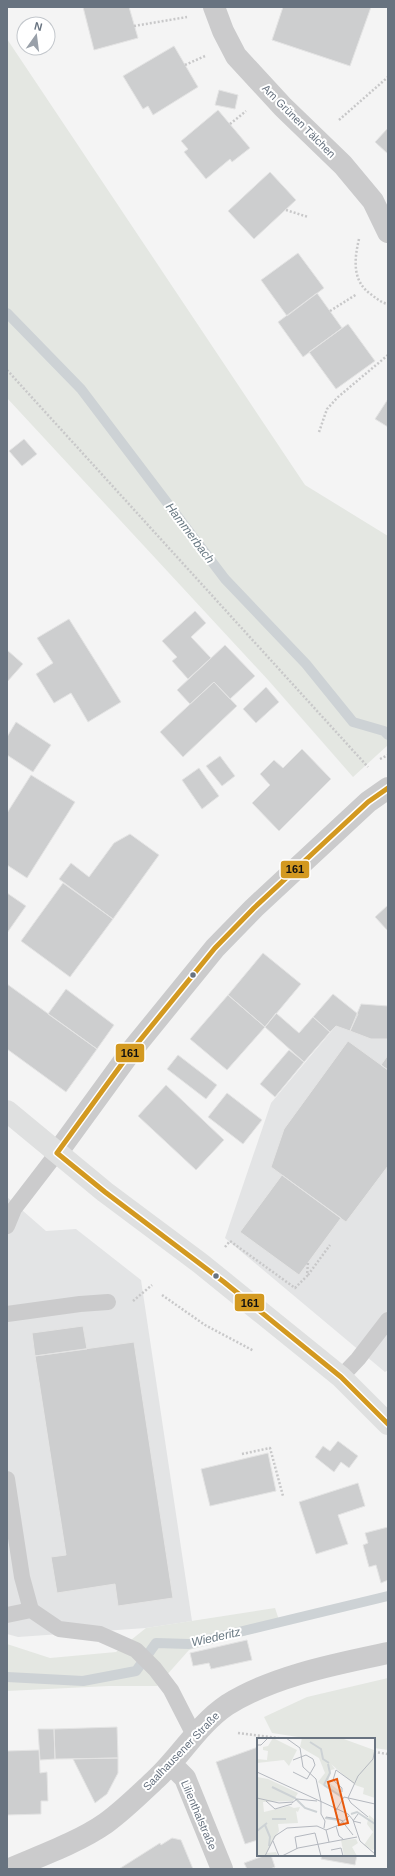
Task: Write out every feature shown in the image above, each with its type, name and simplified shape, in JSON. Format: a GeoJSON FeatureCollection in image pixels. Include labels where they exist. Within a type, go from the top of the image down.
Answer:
{"type":"FeatureCollection","features":[{"type":"Feature","properties":{"kind":"main road"},"geometry":{"type":"LineString","coordinates":[[7,1111],[104,1192],[218,1277],[341,1377],[388,1424]]}},
{"type":"Feature","properties":{"kind":"street","name":"Am Grünen Tälchen"},"geometry":{"type":"LineString","coordinates":[[214,7],[223,31],[236,56],[316,140],[343,165],[373,201],[388,232]]}},
{"type":"Feature","properties":{"kind":"street"},"geometry":{"type":"LineString","coordinates":[[57,1153],[132,1050],[215,948],[254,908],[368,802],[388,788]]}},
{"type":"Feature","properties":{"kind":"street","name":"Saalhausener Straße"},"geometry":{"type":"LineString","coordinates":[[10,1869],[59,1848],[106,1823],[171,1764],[194,1735],[227,1706],[263,1686],[301,1674],[388,1652]]}},
{"type":"Feature","properties":{"kind":"street","name":"Lilienthalstraße"},"geometry":{"type":"LineString","coordinates":[[171,1764],[185,1778],[222,1869]]}},
{"type":"Feature","properties":{"kind":"lane"},"geometry":{"type":"LineString","coordinates":[[7,1226],[14,1209],[57,1153]]}},
{"type":"Feature","properties":{"kind":"lane"},"geometry":{"type":"LineString","coordinates":[[7,1314],[80,1304],[108,1302]]}},
{"type":"Feature","properties":{"kind":"lane"},"geometry":{"type":"LineString","coordinates":[[341,1377],[358,1359],[388,1320]]}},
{"type":"Feature","properties":{"kind":"lane"},"geometry":{"type":"LineString","coordinates":[[7,1479],[22,1577],[31,1610],[59,1629],[100,1634],[136,1650],[156,1669],[171,1690],[194,1735]]}},
{"type":"Feature","properties":{"kind":"lane"},"geometry":{"type":"LineString","coordinates":[[7,1615],[31,1610]]}},
{"type":"Feature","properties":{"kind":"path"},"geometry":{"type":"LineString","coordinates":[[134,26],[188,17]]}},
{"type":"Feature","properties":{"kind":"path"},"geometry":{"type":"LineString","coordinates":[[185,64],[206,56]]}},
{"type":"Feature","properties":{"kind":"path"},"geometry":{"type":"LineString","coordinates":[[316,140],[388,77]]}},
{"type":"Feature","properties":{"kind":"path"},"geometry":{"type":"LineString","coordinates":[[230,124],[248,109]]}},
{"type":"Feature","properties":{"kind":"path"},"geometry":{"type":"LineString","coordinates":[[286,210],[308,218]]}},
{"type":"Feature","properties":{"kind":"path"},"geometry":{"type":"LineString","coordinates":[[330,311],[357,294]]}},
{"type":"Feature","properties":{"kind":"path"},"geometry":{"type":"LineString","coordinates":[[319,432],[328,409],[335,401],[388,355]]}},
{"type":"Feature","properties":{"kind":"path"},"geometry":{"type":"LineString","coordinates":[[7,370],[367,768]]}},
{"type":"Feature","properties":{"kind":"path"},"geometry":{"type":"LineString","coordinates":[[224,1249],[230,1241],[295,1288],[307,1276],[330,1245]]}},
{"type":"Feature","properties":{"kind":"path"},"geometry":{"type":"LineString","coordinates":[[307,1276],[308,1262]]}},
{"type":"Feature","properties":{"kind":"path"},"geometry":{"type":"LineString","coordinates":[[130,1305],[152,1285]]}},
{"type":"Feature","properties":{"kind":"path"},"geometry":{"type":"LineString","coordinates":[[162,1295],[205,1325],[254,1351]]}},
{"type":"Feature","properties":{"kind":"path"},"geometry":{"type":"LineString","coordinates":[[242,1454],[270,1448],[283,1496]]}},
{"type":"Feature","properties":{"kind":"path"},"geometry":{"type":"LineString","coordinates":[[231,1732],[279,1738]]}},
{"type":"Feature","properties":{"kind":"path"},"geometry":{"type":"LineString","coordinates":[[375,1752],[388,1754]]}},
{"type":"Feature","properties":{"kind":"shaded area"},"geometry":{"type":"Polygon","coordinates":[[[7,39],[16,52],[16,56],[18,56],[305,485],[388,536],[388,745],[353,777],[269,681],[7,398],[7,39]]]}},
{"type":"Feature","properties":{"kind":"shaded area"},"geometry":{"type":"Polygon","coordinates":[[[340,1021],[388,1033],[388,1370],[385,1372],[225,1238],[271,1103],[340,1021]]]}},
{"type":"Feature","properties":{"kind":"shaded area"},"geometry":{"type":"Polygon","coordinates":[[[7,1197],[46,1231],[76,1229],[141,1280],[192,1621],[146,1628],[18,1637],[7,1634],[7,1197]]]}},
{"type":"Feature","properties":{"kind":"shaded area"},"geometry":{"type":"Polygon","coordinates":[[[275,1608],[281,1626],[189,1650],[157,1686],[109,1686],[7,1691],[7,1644],[50,1658],[116,1652],[146,1628],[275,1608]]]}},
{"type":"Feature","properties":{"kind":"shaded area"},"geometry":{"type":"Polygon","coordinates":[[[388,1678],[388,1750],[375,1748],[375,1738],[304,1738],[272,1733],[264,1717],[307,1697],[388,1678]]]}},
{"type":"Feature","properties":{"kind":"building"},"geometry":{"type":"Polygon","coordinates":[[[83,7],[129,7],[138,38],[94,50],[83,7]]]}},
{"type":"Feature","properties":{"kind":"building"},"geometry":{"type":"Polygon","coordinates":[[[283,7],[371,7],[350,66],[272,40],[283,7]]]}},
{"type":"Feature","properties":{"kind":"building"},"geometry":{"type":"Polygon","coordinates":[[[174,46],[198,87],[153,115],[148,106],[143,109],[123,76],[174,46]]]}},
{"type":"Feature","properties":{"kind":"building"},"geometry":{"type":"Polygon","coordinates":[[[219,90],[238,95],[235,109],[215,105],[219,90]]]}},
{"type":"Feature","properties":{"kind":"building"},"geometry":{"type":"Polygon","coordinates":[[[218,110],[250,148],[232,162],[230,159],[206,179],[184,152],[188,149],[181,141],[218,110]]]}},
{"type":"Feature","properties":{"kind":"building"},"geometry":{"type":"Polygon","coordinates":[[[388,128],[388,154],[375,142],[388,128]]]}},
{"type":"Feature","properties":{"kind":"building"},"geometry":{"type":"Polygon","coordinates":[[[270,172],[296,200],[254,239],[228,211],[270,172]]]}},
{"type":"Feature","properties":{"kind":"building"},"geometry":{"type":"Polygon","coordinates":[[[298,253],[324,288],[287,316],[261,280],[298,253]]]}},
{"type":"Feature","properties":{"kind":"building"},"geometry":{"type":"Polygon","coordinates":[[[317,293],[342,328],[303,357],[278,322],[317,293]]]}},
{"type":"Feature","properties":{"kind":"building"},"geometry":{"type":"Polygon","coordinates":[[[348,324],[375,361],[336,389],[309,352],[348,324]]]}},
{"type":"Feature","properties":{"kind":"building"},"geometry":{"type":"Polygon","coordinates":[[[388,399],[388,427],[375,419],[388,399]]]}},
{"type":"Feature","properties":{"kind":"building"},"geometry":{"type":"Polygon","coordinates":[[[24,439],[37,454],[22,466],[9,451],[24,439]]]}},
{"type":"Feature","properties":{"kind":"building"},"geometry":{"type":"Polygon","coordinates":[[[195,611],[206,623],[191,637],[211,658],[188,679],[172,661],[177,657],[162,641],[195,611]]]}},
{"type":"Feature","properties":{"kind":"building"},"geometry":{"type":"Polygon","coordinates":[[[69,619],[121,702],[88,722],[71,693],[54,703],[36,674],[53,663],[37,638],[69,619]]]}},
{"type":"Feature","properties":{"kind":"building"},"geometry":{"type":"Polygon","coordinates":[[[225,645],[255,676],[230,699],[214,682],[190,704],[177,690],[225,645]]]}},
{"type":"Feature","properties":{"kind":"building"},"geometry":{"type":"Polygon","coordinates":[[[7,650],[23,664],[7,682],[7,650]]]}},
{"type":"Feature","properties":{"kind":"building"},"geometry":{"type":"Polygon","coordinates":[[[214,682],[237,706],[183,757],[160,732],[214,682]]]}},
{"type":"Feature","properties":{"kind":"building"},"geometry":{"type":"Polygon","coordinates":[[[266,687],[279,702],[256,723],[243,709],[266,687]]]}},
{"type":"Feature","properties":{"kind":"building"},"geometry":{"type":"Polygon","coordinates":[[[16,722],[51,745],[33,772],[7,755],[7,737],[16,722]]]}},
{"type":"Feature","properties":{"kind":"building"},"geometry":{"type":"Polygon","coordinates":[[[302,749],[331,779],[279,831],[252,803],[270,785],[260,774],[274,760],[283,768],[302,749]]]}},
{"type":"Feature","properties":{"kind":"building"},"geometry":{"type":"Polygon","coordinates":[[[220,756],[235,776],[222,786],[206,766],[220,756]]]}},
{"type":"Feature","properties":{"kind":"building"},"geometry":{"type":"Polygon","coordinates":[[[199,768],[219,796],[202,809],[182,780],[199,768]]]}},
{"type":"Feature","properties":{"kind":"building"},"geometry":{"type":"Polygon","coordinates":[[[31,775],[75,802],[27,878],[7,865],[7,813],[31,775]]]}},
{"type":"Feature","properties":{"kind":"building"},"geometry":{"type":"Polygon","coordinates":[[[130,834],[159,855],[113,919],[59,879],[71,863],[89,877],[114,843],[130,834]]]}},
{"type":"Feature","properties":{"kind":"building"},"geometry":{"type":"Polygon","coordinates":[[[63,883],[113,919],[70,977],[21,941],[63,883]]]}},
{"type":"Feature","properties":{"kind":"building"},"geometry":{"type":"Polygon","coordinates":[[[7,893],[26,906],[7,933],[7,893]]]}},
{"type":"Feature","properties":{"kind":"building"},"geometry":{"type":"Polygon","coordinates":[[[388,905],[388,931],[375,917],[388,905]]]}},
{"type":"Feature","properties":{"kind":"building"},"geometry":{"type":"Polygon","coordinates":[[[263,953],[301,984],[265,1027],[228,995],[263,953]]]}},
{"type":"Feature","properties":{"kind":"building"},"geometry":{"type":"Polygon","coordinates":[[[7,984],[97,1049],[66,1092],[7,1049],[7,984]]]}},
{"type":"Feature","properties":{"kind":"building"},"geometry":{"type":"Polygon","coordinates":[[[66,989],[114,1025],[97,1049],[48,1014],[66,989]]]}},
{"type":"Feature","properties":{"kind":"building"},"geometry":{"type":"Polygon","coordinates":[[[333,994],[358,1014],[350,1031],[336,1026],[330,1032],[313,1017],[333,994]]]}},
{"type":"Feature","properties":{"kind":"building"},"geometry":{"type":"Polygon","coordinates":[[[228,995],[265,1027],[227,1070],[190,1039],[228,995]]]}},
{"type":"Feature","properties":{"kind":"building"},"geometry":{"type":"Polygon","coordinates":[[[361,1004],[388,1006],[388,1039],[371,1039],[350,1031],[361,1004]]]}},
{"type":"Feature","properties":{"kind":"building"},"geometry":{"type":"Polygon","coordinates":[[[276,1013],[299,1033],[313,1017],[330,1032],[304,1062],[265,1027],[276,1013]]]}},
{"type":"Feature","properties":{"kind":"building"},"geometry":{"type":"Polygon","coordinates":[[[348,1041],[388,1070],[388,1166],[346,1222],[271,1167],[284,1129],[348,1041]]]}},
{"type":"Feature","properties":{"kind":"building"},"geometry":{"type":"Polygon","coordinates":[[[289,1050],[304,1062],[275,1097],[260,1084],[289,1050]]]}},
{"type":"Feature","properties":{"kind":"building"},"geometry":{"type":"Polygon","coordinates":[[[178,1055],[217,1085],[206,1099],[167,1069],[178,1055]]]}},
{"type":"Feature","properties":{"kind":"building"},"geometry":{"type":"Polygon","coordinates":[[[388,1055],[388,1070],[381,1065],[388,1055]]]}},
{"type":"Feature","properties":{"kind":"building"},"geometry":{"type":"Polygon","coordinates":[[[166,1085],[224,1140],[196,1170],[138,1116],[166,1085]]]}},
{"type":"Feature","properties":{"kind":"building"},"geometry":{"type":"Polygon","coordinates":[[[227,1093],[262,1120],[243,1144],[208,1117],[227,1093]]]}},
{"type":"Feature","properties":{"kind":"building"},"geometry":{"type":"Polygon","coordinates":[[[282,1175],[341,1218],[299,1275],[240,1232],[282,1175]]]}},
{"type":"Feature","properties":{"kind":"building"},"geometry":{"type":"Polygon","coordinates":[[[83,1326],[87,1349],[35,1356],[32,1333],[83,1326]]]}},
{"type":"Feature","properties":{"kind":"building"},"geometry":{"type":"Polygon","coordinates":[[[134,1342],[173,1598],[118,1606],[115,1584],[57,1593],[51,1557],[66,1555],[35,1356],[134,1342]]]}},
{"type":"Feature","properties":{"kind":"building"},"geometry":{"type":"Polygon","coordinates":[[[338,1441],[358,1456],[349,1468],[341,1462],[334,1472],[315,1457],[323,1446],[330,1451],[338,1441]]]}},
{"type":"Feature","properties":{"kind":"building"},"geometry":{"type":"Polygon","coordinates":[[[268,1453],[276,1491],[210,1506],[201,1469],[268,1453]]]}},
{"type":"Feature","properties":{"kind":"building"},"geometry":{"type":"Polygon","coordinates":[[[358,1483],[365,1506],[338,1515],[348,1544],[316,1554],[299,1502],[358,1483]]]}},
{"type":"Feature","properties":{"kind":"building"},"geometry":{"type":"Polygon","coordinates":[[[388,1527],[388,1580],[381,1583],[376,1565],[369,1567],[363,1545],[368,1543],[365,1533],[388,1527]]]}},
{"type":"Feature","properties":{"kind":"building"},"geometry":{"type":"Polygon","coordinates":[[[247,1640],[252,1660],[211,1669],[209,1663],[193,1666],[190,1653],[247,1640]]]}},
{"type":"Feature","properties":{"kind":"building"},"geometry":{"type":"Polygon","coordinates":[[[117,1727],[118,1758],[55,1759],[54,1729],[117,1727]]]}},
{"type":"Feature","properties":{"kind":"building"},"geometry":{"type":"Polygon","coordinates":[[[38,1729],[54,1729],[55,1759],[40,1760],[38,1729]]]}},
{"type":"Feature","properties":{"kind":"building"},"geometry":{"type":"Polygon","coordinates":[[[257,1747],[257,1840],[245,1844],[216,1762],[257,1747]]]}},
{"type":"Feature","properties":{"kind":"building"},"geometry":{"type":"Polygon","coordinates":[[[39,1750],[40,1773],[47,1772],[48,1801],[41,1801],[41,1814],[7,1815],[7,1751],[39,1750]]]}},
{"type":"Feature","properties":{"kind":"building"},"geometry":{"type":"Polygon","coordinates":[[[118,1758],[118,1773],[107,1794],[95,1803],[73,1759],[118,1758]]]}},
{"type":"Feature","properties":{"kind":"building"},"geometry":{"type":"Polygon","coordinates":[[[172,1838],[181,1840],[193,1869],[119,1869],[160,1843],[161,1845],[172,1838]]]}},
{"type":"Feature","properties":{"kind":"building"},"geometry":{"type":"Polygon","coordinates":[[[263,1856],[271,1856],[275,1867],[270,1869],[247,1869],[244,1863],[263,1856]]]}},
{"type":"Feature","properties":{"kind":"building"},"geometry":{"type":"Polygon","coordinates":[[[322,1856],[357,1856],[355,1865],[321,1859],[322,1856]]]}},
{"type":"Feature","properties":{"kind":"waterway","name":"Hammerbach"},"geometry":{"type":"LineString","coordinates":[[7,313],[81,389],[225,579],[306,664],[353,722],[384,731],[388,735]]}},
{"type":"Feature","properties":{"kind":"waterway","name":"Wiederitz"},"geometry":{"type":"LineString","coordinates":[[7,1677],[83,1681],[136,1671],[156,1643],[189,1644],[388,1596]]}},
{"type":"Feature","properties":{"kind":"transit line","name":"161"},"geometry":{"type":"LineString","coordinates":[[57,1153],[132,1050],[215,948],[254,908],[368,802],[388,788]]}},
{"type":"Feature","properties":{"kind":"transit line","name":"161"},"geometry":{"type":"LineString","coordinates":[[57,1153],[105,1192],[224,1282],[341,1377],[388,1424]]}}]}
